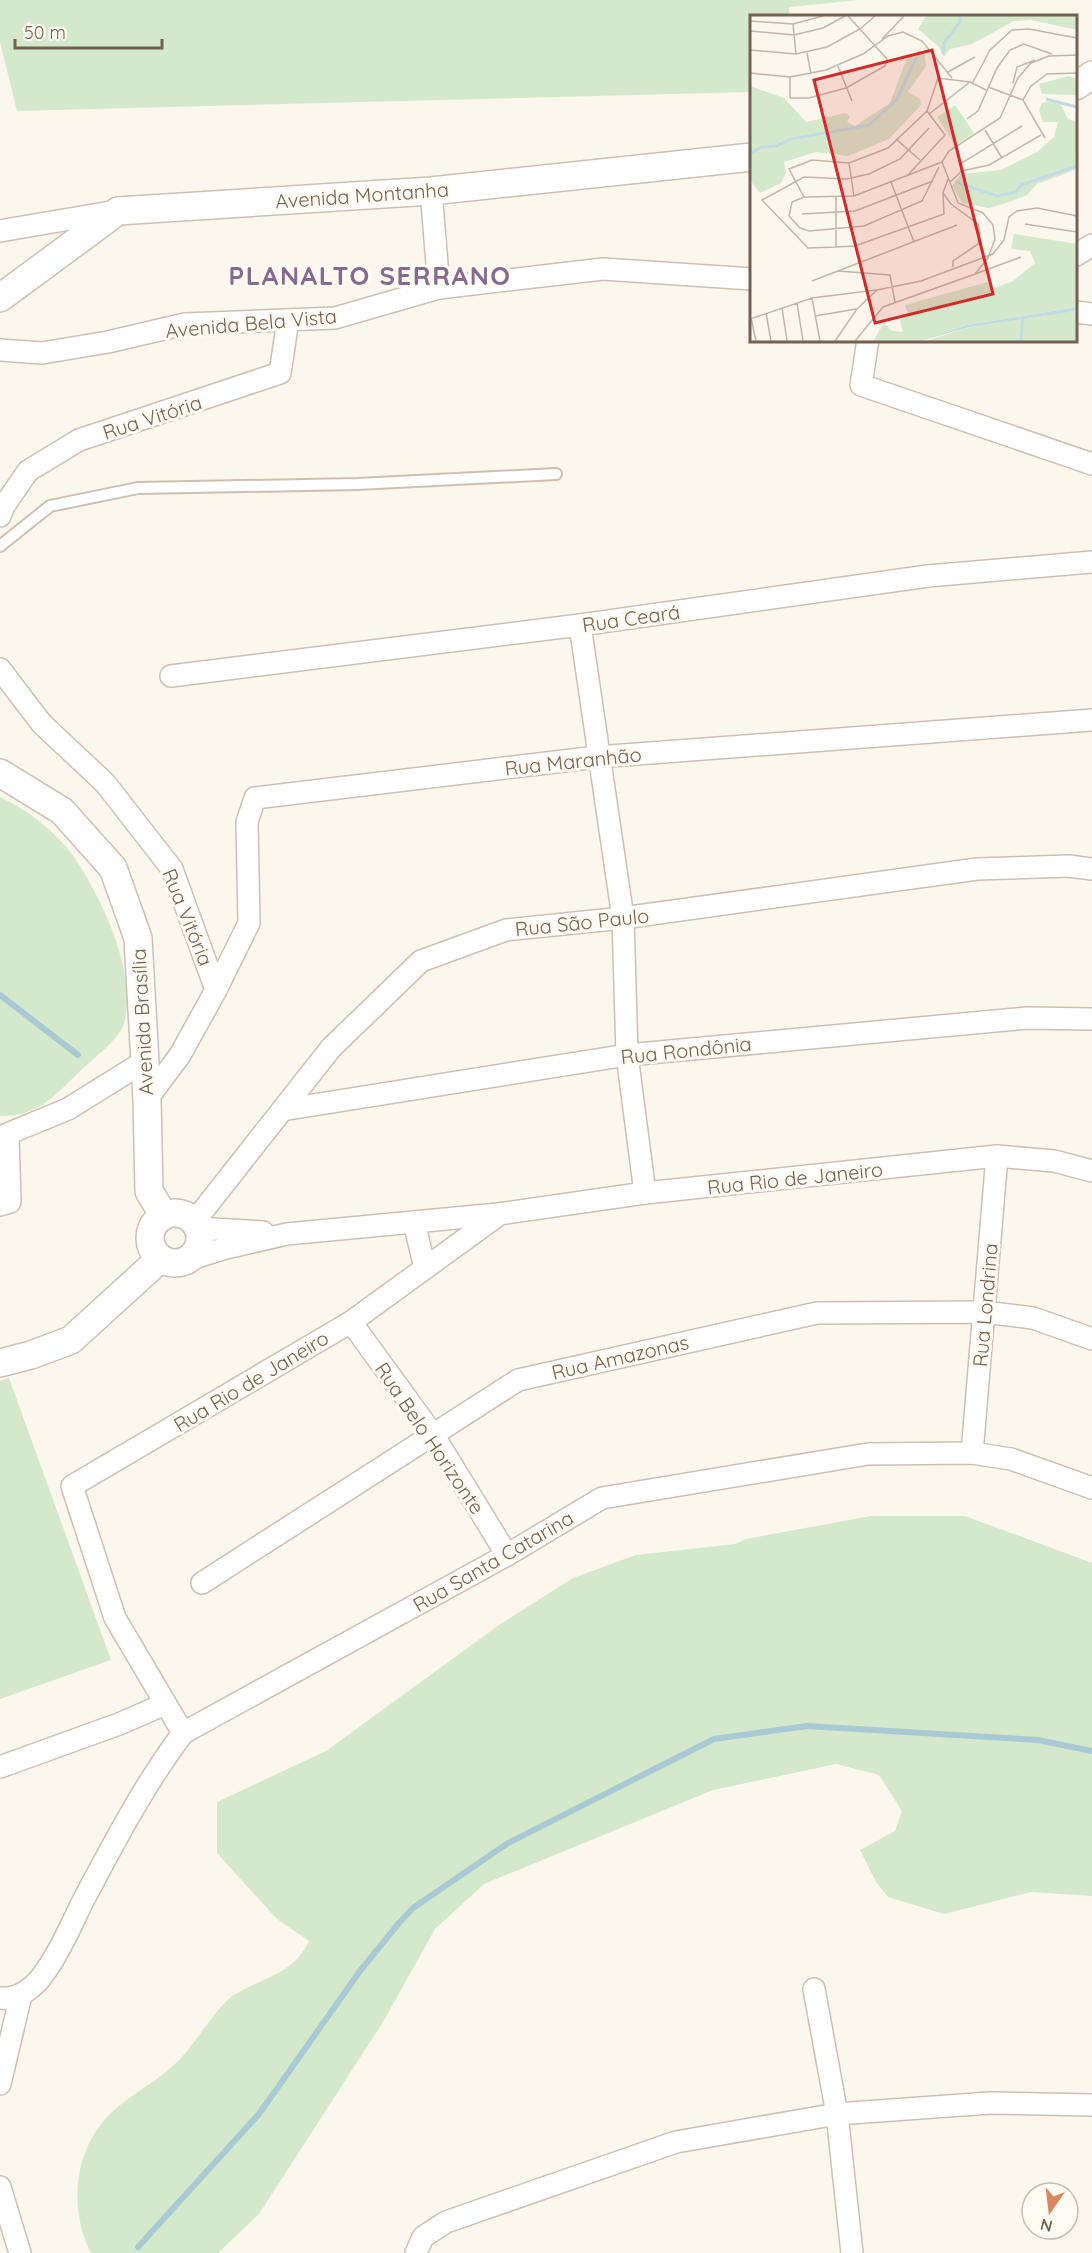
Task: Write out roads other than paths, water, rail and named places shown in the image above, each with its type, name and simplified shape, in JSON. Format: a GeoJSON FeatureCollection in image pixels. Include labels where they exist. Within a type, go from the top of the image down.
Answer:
{"type":"FeatureCollection","features":[{"type":"Feature","properties":{"kind":"street"},"geometry":{"type":"LineString","coordinates":[[1077,85],[1092,75]]}},
{"type":"Feature","properties":{"kind":"street","name":"Avenida Montanha"},"geometry":{"type":"LineString","coordinates":[[118,211],[431,192],[750,157]]}},
{"type":"Feature","properties":{"kind":"street"},"geometry":{"type":"LineString","coordinates":[[431,192],[439,288]]}},
{"type":"Feature","properties":{"kind":"street"},"geometry":{"type":"LineString","coordinates":[[0,231],[118,211]]}},
{"type":"Feature","properties":{"kind":"street"},"geometry":{"type":"LineString","coordinates":[[0,298],[118,211]]}},
{"type":"Feature","properties":{"kind":"street"},"geometry":{"type":"LineString","coordinates":[[1077,254],[1092,245]]}},
{"type":"Feature","properties":{"kind":"street","name":"Avenida Bela Vista"},"geometry":{"type":"LineString","coordinates":[[0,350],[42,353],[108,342],[185,324],[335,318],[439,288],[603,269],[750,279]]}},
{"type":"Feature","properties":{"kind":"street"},"geometry":{"type":"LineString","coordinates":[[1077,312],[1092,314]]}},
{"type":"Feature","properties":{"kind":"street","name":"Rua Vitória"},"geometry":{"type":"LineString","coordinates":[[0,516],[27,471],[79,440],[280,373],[288,320]]}},
{"type":"Feature","properties":{"kind":"street"},"geometry":{"type":"LineString","coordinates":[[868,342],[861,385],[1092,464]]}},
{"type":"Feature","properties":{"kind":"street","name":"Rua Ceará"},"geometry":{"type":"LineString","coordinates":[[171,676],[580,625],[928,576],[1092,562]]}},
{"type":"Feature","properties":{"kind":"street"},"geometry":{"type":"LineString","coordinates":[[580,625],[597,757],[623,918],[627,1055],[645,1193]]}},
{"type":"Feature","properties":{"kind":"street","name":"Rua Vitória"},"geometry":{"type":"LineString","coordinates":[[0,669],[42,724],[105,783],[172,869],[216,990],[180,1055],[147,1099]]}},
{"type":"Feature","properties":{"kind":"street","name":"Rua Maranhão"},"geometry":{"type":"LineString","coordinates":[[216,990],[249,923],[247,822],[255,798],[597,757],[1092,720]]}},
{"type":"Feature","properties":{"kind":"street","name":"Avenida Brasília"},"geometry":{"type":"LineString","coordinates":[[0,773],[62,811],[113,868],[138,938],[147,1099],[149,1191],[164,1216]]}},
{"type":"Feature","properties":{"kind":"street","name":"Rua São Paulo"},"geometry":{"type":"LineString","coordinates":[[195,1225],[332,1048],[421,961],[506,930],[623,918],[977,869],[1070,866],[1092,870]]}},
{"type":"Feature","properties":{"kind":"street","name":"Rua Rondônia"},"geometry":{"type":"LineString","coordinates":[[282,1110],[627,1055],[1027,1018],[1092,1019]]}},
{"type":"Feature","properties":{"kind":"street"},"geometry":{"type":"LineString","coordinates":[[0,1205],[10,1202],[4,1136],[68,1109],[145,1061]]}},
{"type":"Feature","properties":{"kind":"street","name":"Rua Rio de Janeiro"},"geometry":{"type":"LineString","coordinates":[[173,1260],[287,1234],[498,1214],[645,1193],[997,1156],[1054,1161],[1092,1171]]}},
{"type":"Feature","properties":{"kind":"street","name":"Rua Londrina"},"geometry":{"type":"LineString","coordinates":[[972,1453],[997,1156]]}},
{"type":"Feature","properties":{"kind":"street"},"geometry":{"type":"LineString","coordinates":[[0,1363],[31,1355],[71,1340],[173,1260],[198,1246],[195,1225],[180,1214],[164,1216],[157,1221],[150,1236],[154,1253],[173,1260]]}},
{"type":"Feature","properties":{"kind":"street","name":"Rua Rio de Janeiro"},"geometry":{"type":"LineString","coordinates":[[165,1704],[115,1618],[72,1486],[351,1322],[498,1214]]}},
{"type":"Feature","properties":{"kind":"street"},"geometry":{"type":"LineString","coordinates":[[414,1222],[425,1268]]}},
{"type":"Feature","properties":{"kind":"street","name":"Rua Rio de Janeiro"},"geometry":{"type":"LineString","coordinates":[[195,1225],[287,1234]]}},
{"type":"Feature","properties":{"kind":"street","name":"Rua Amazonas"},"geometry":{"type":"LineString","coordinates":[[202,1584],[518,1380],[817,1313],[984,1311],[1033,1318],[1092,1339]]}},
{"type":"Feature","properties":{"kind":"street","name":"Rua Belo Horizonte"},"geometry":{"type":"LineString","coordinates":[[351,1322],[434,1436],[507,1556]]}},
{"type":"Feature","properties":{"kind":"street","name":"Rua Santa Catarina"},"geometry":{"type":"LineString","coordinates":[[183,1733],[507,1556],[602,1498],[868,1454],[972,1453],[1011,1459],[1092,1488]]}},
{"type":"Feature","properties":{"kind":"street"},"geometry":{"type":"LineString","coordinates":[[0,1767],[119,1724],[165,1704],[183,1733],[161,1763],[127,1818],[46,1972],[21,1995],[8,1999],[0,1998]]}},
{"type":"Feature","properties":{"kind":"street"},"geometry":{"type":"LineString","coordinates":[[814,1989],[837,2114],[852,2253]]}},
{"type":"Feature","properties":{"kind":"street"},"geometry":{"type":"LineString","coordinates":[[0,2084],[21,1995]]}},
{"type":"Feature","properties":{"kind":"street"},"geometry":{"type":"LineString","coordinates":[[416,2253],[423,2237],[446,2222],[676,2142],[837,2114],[990,2103],[1092,2105]]}},
{"type":"Feature","properties":{"kind":"street"},"geometry":{"type":"LineString","coordinates":[[0,2187],[20,2253]]}},
{"type":"Feature","properties":{"kind":"lane"},"geometry":{"type":"LineString","coordinates":[[0,546],[50,506],[138,488],[357,484],[556,474]]}},
{"type":"Feature","properties":{"kind":"waterway"},"geometry":{"type":"LineString","coordinates":[[0,995],[78,1055]]}},
{"type":"Feature","properties":{"kind":"waterway"},"geometry":{"type":"LineString","coordinates":[[138,2247],[259,2114],[360,1971],[399,1923],[413,1908],[508,1843],[714,1739],[807,1726],[1038,1740],[1092,1751]]}},
{"type":"Feature","properties":{"kind":"district","name":"PLANALTO SERRANO"},"geometry":{"type":"Point","coordinates":[370,275]}}]}
